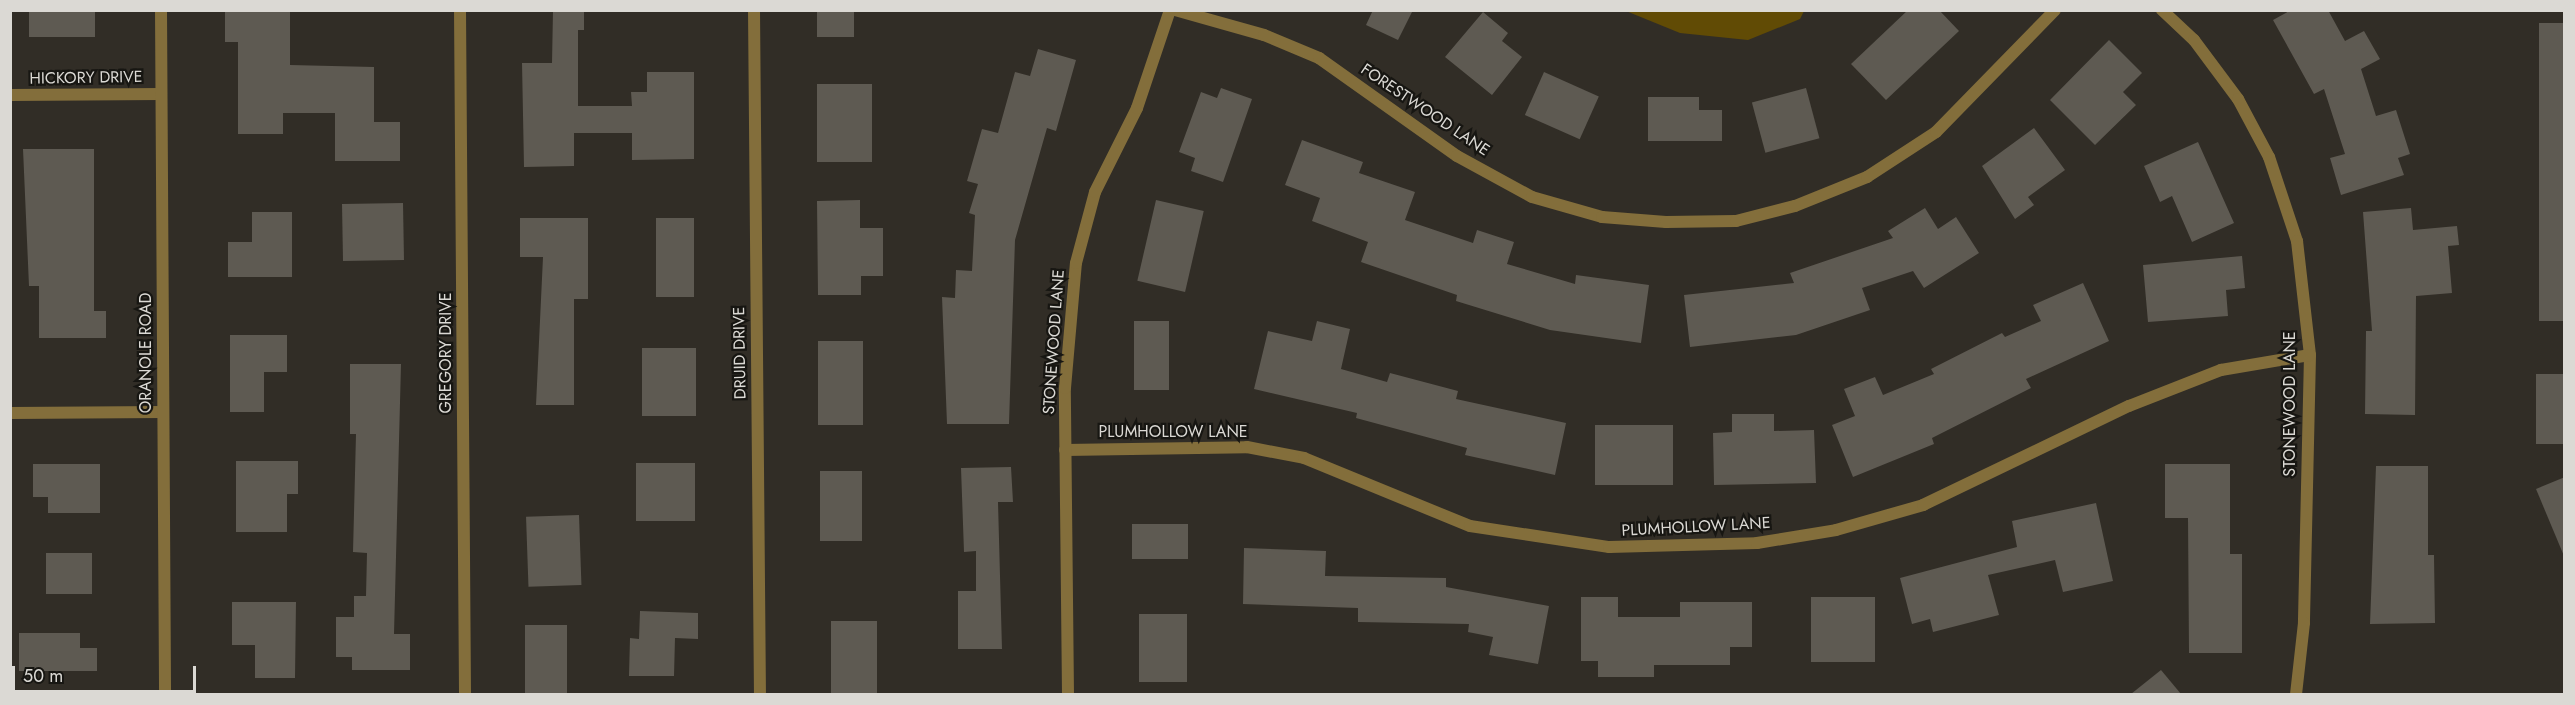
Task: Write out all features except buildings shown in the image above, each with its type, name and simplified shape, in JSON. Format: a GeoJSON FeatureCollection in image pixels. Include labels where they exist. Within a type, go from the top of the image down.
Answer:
{"type":"FeatureCollection","features":[{"type":"Feature","properties":{"kind":"street","name":"ORANOLE ROAD"},"geometry":{"type":"LineString","coordinates":[[161,10],[165,694]]}},
{"type":"Feature","properties":{"kind":"street","name":"GREGORY DRIVE"},"geometry":{"type":"LineString","coordinates":[[460,10],[465,694]]}},
{"type":"Feature","properties":{"kind":"street","name":"DRUID DRIVE"},"geometry":{"type":"LineString","coordinates":[[754,10],[760,694]]}},
{"type":"Feature","properties":{"kind":"street","name":"STONEWOOD LANE"},"geometry":{"type":"LineString","coordinates":[[1068,694],[1065,450],[1076,263],[1095,192],[1137,108],[1170,10]]}},
{"type":"Feature","properties":{"kind":"street","name":"FORESTWOOD LANE"},"geometry":{"type":"LineString","coordinates":[[1175,10],[1264,35],[1319,58],[1457,156],[1532,197],[1602,217],[1666,222],[1736,221],[1795,206],[1867,177],[1936,132],[2055,10]]}},
{"type":"Feature","properties":{"kind":"street","name":"STONEWOOD LANE"},"geometry":{"type":"LineString","coordinates":[[2162,10],[2194,40],[2238,99],[2269,157],[2297,241],[2310,355],[2304,623],[2296,694]]}},
{"type":"Feature","properties":{"kind":"street","name":"HICKORY DRIVE"},"geometry":{"type":"LineString","coordinates":[[10,95],[161,94]]}},
{"type":"Feature","properties":{"kind":"street","name":"PLUMHOLLOW LANE"},"geometry":{"type":"LineString","coordinates":[[1065,450],[1247,447],[1304,458],[1470,526],[1610,547],[1757,543],[1836,530],[1923,505],[2128,406],[2221,370],[2310,355]]}},
{"type":"Feature","properties":{"kind":"street"},"geometry":{"type":"LineString","coordinates":[[10,413],[163,412]]}},
{"type":"Feature","properties":{"kind":"shaded area"},"geometry":{"type":"Polygon","coordinates":[[[1804,10],[1800,19],[1748,40],[1680,33],[1626,11],[1804,10]]]}}]}
